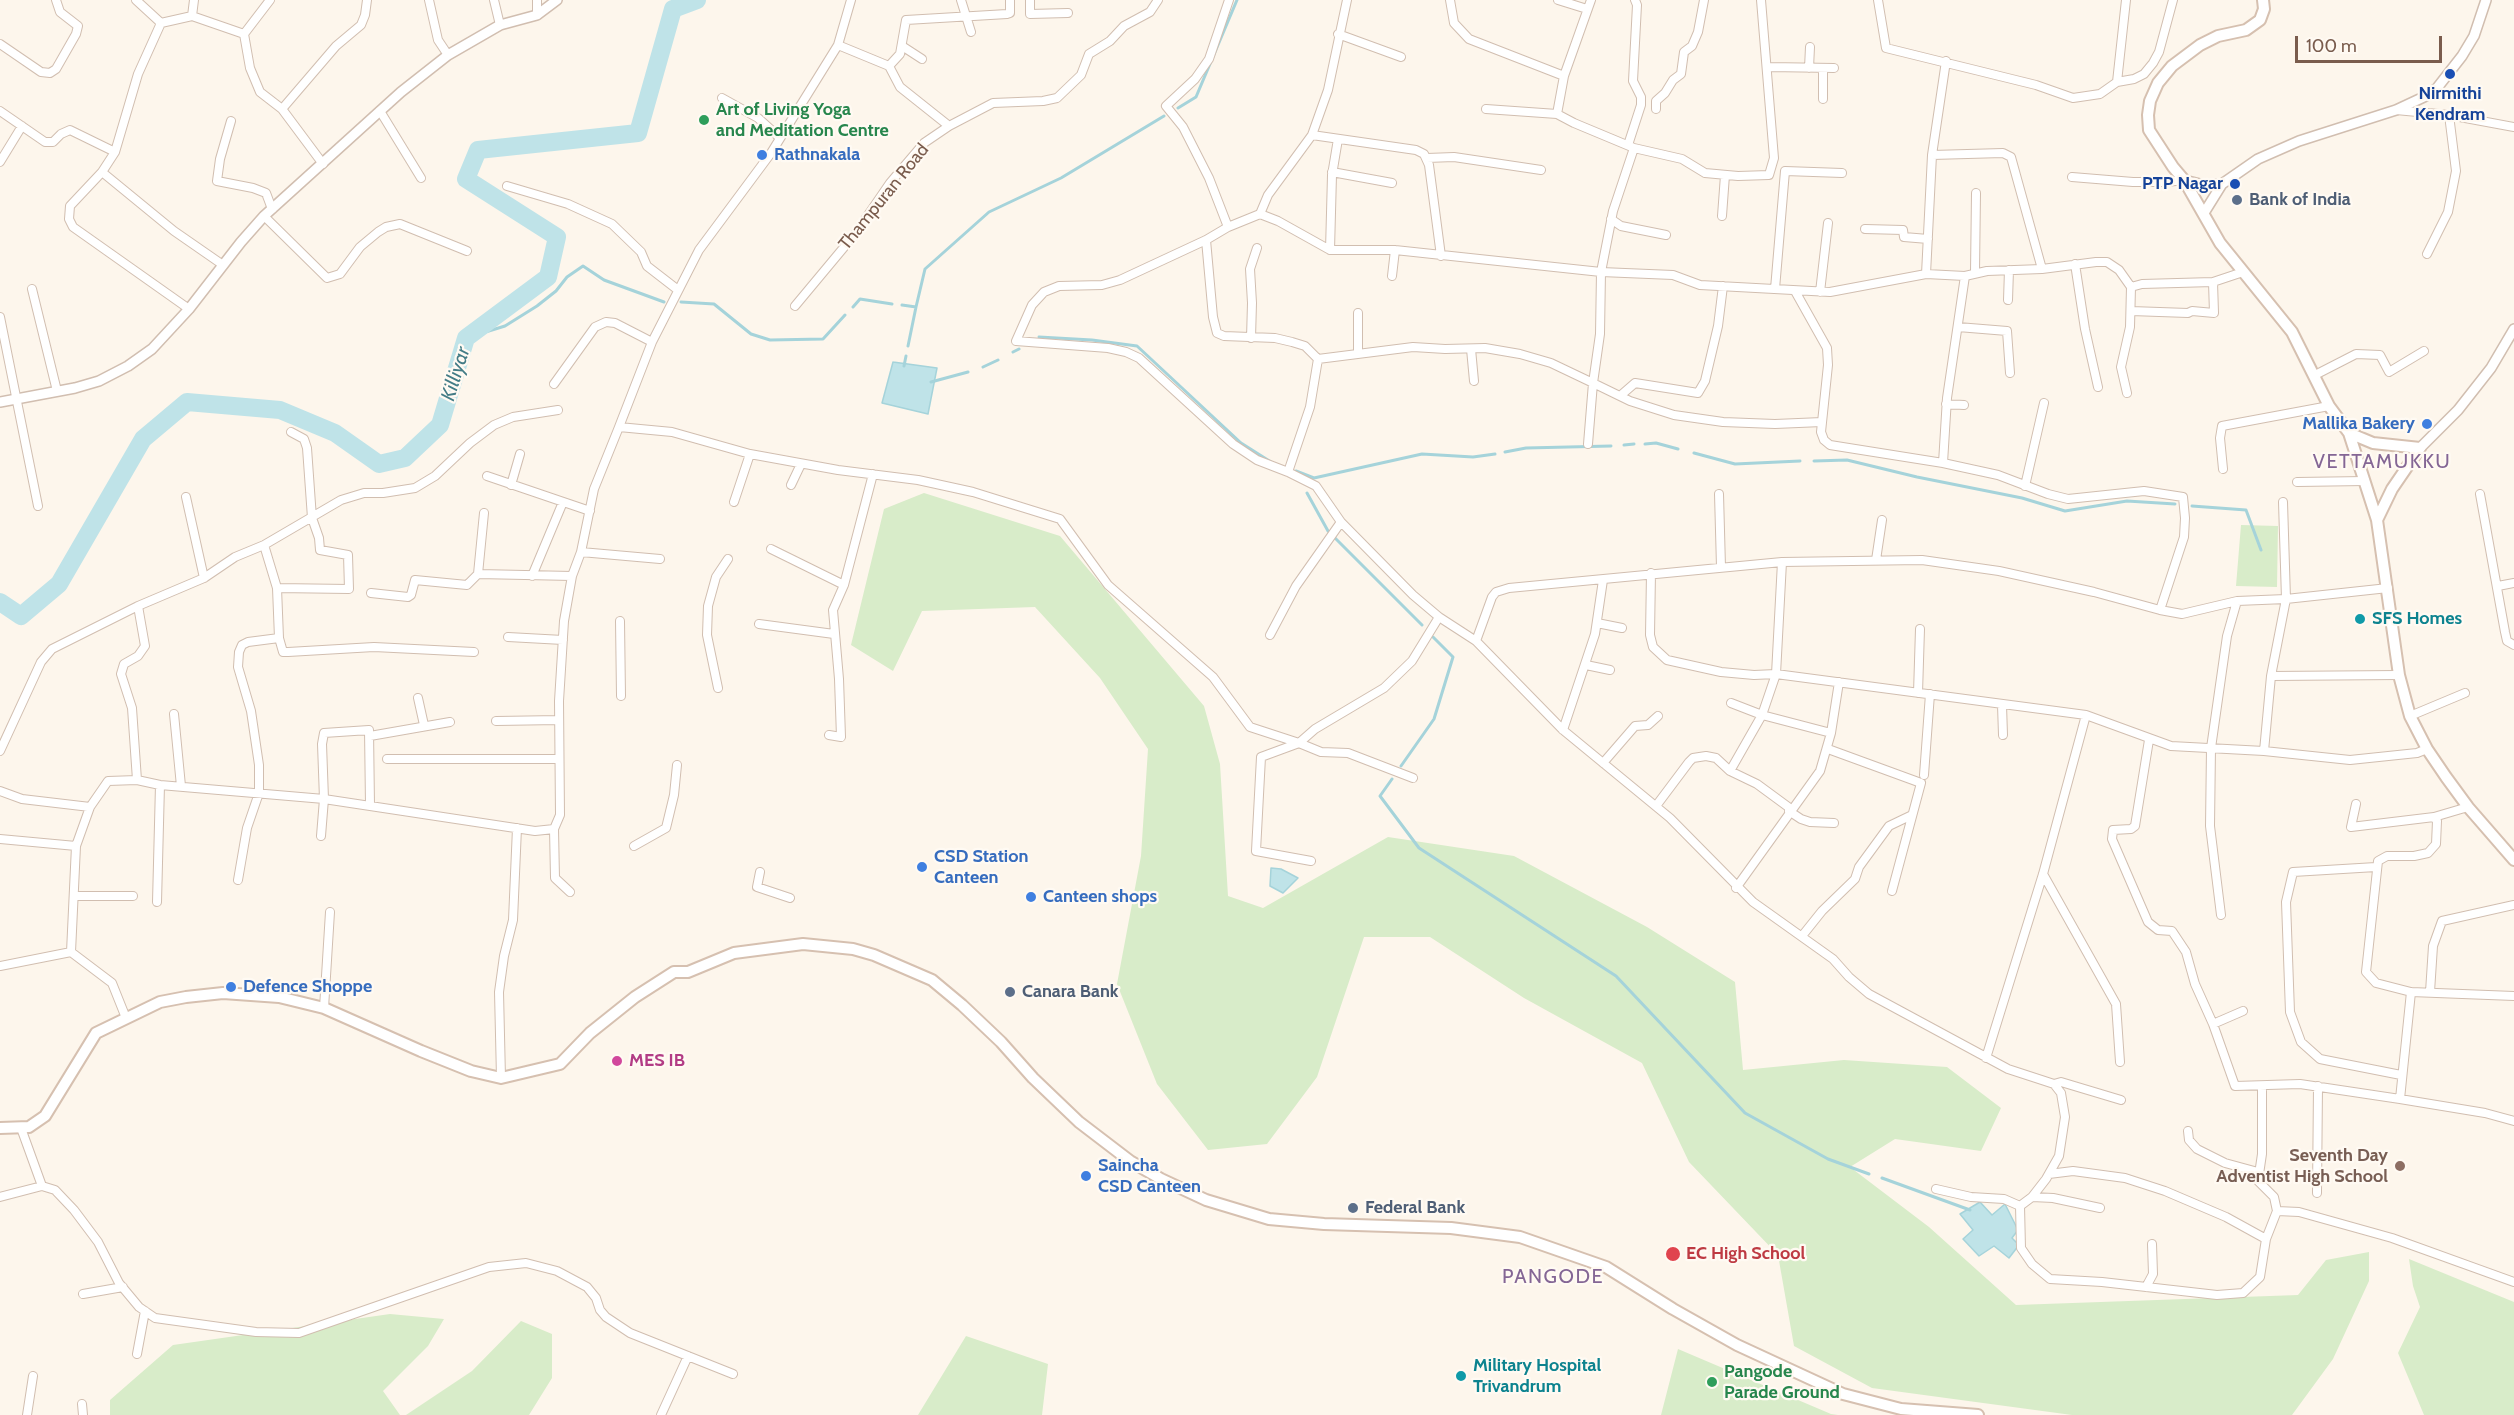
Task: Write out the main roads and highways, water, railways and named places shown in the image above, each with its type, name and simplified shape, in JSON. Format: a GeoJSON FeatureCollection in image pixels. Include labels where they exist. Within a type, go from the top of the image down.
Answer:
{"type":"FeatureCollection","features":[{"type":"Feature","properties":{"kind":"main road"},"geometry":{"type":"LineString","coordinates":[[2263,0],[2264,9],[2260,20],[2246,30],[2218,36],[2200,45],[2172,66],[2158,83],[2150,101],[2149,130],[2184,180],[2220,243],[2292,332],[2329,406],[2349,434],[2377,520],[2399,675],[2410,716],[2427,749],[2468,807],[2514,860]]}},
{"type":"Feature","properties":{"kind":"main road"},"geometry":{"type":"LineString","coordinates":[[2349,434],[2373,443],[2420,448],[2400,477],[2377,520]]}},
{"type":"Feature","properties":{"kind":"main road"},"geometry":{"type":"LineString","coordinates":[[0,1128],[29,1127],[45,1116],[96,1033],[160,1002],[224,993],[279,997],[324,1008],[471,1071],[501,1078],[560,1064],[590,1033],[635,997],[674,972],[688,972],[734,953],[803,944],[853,949],[897,964],[932,980],[1001,1042],[1033,1078],[1079,1122],[1130,1161],[1161,1179],[1206,1200],[1269,1219],[1324,1224],[1451,1228],[1520,1237],[1606,1268],[1737,1345],[1843,1394],[1901,1408],[1978,1415]]}},
{"type":"Feature","properties":{"kind":"water"},"geometry":{"type":"Polygon","coordinates":[[[893,362],[937,368],[928,414],[882,403],[893,362]]]}},
{"type":"Feature","properties":{"kind":"water"},"geometry":{"type":"Polygon","coordinates":[[[1271,868],[1281,869],[1298,878],[1283,893],[1270,886],[1271,868]]]}},
{"type":"Feature","properties":{"kind":"water"},"geometry":{"type":"Polygon","coordinates":[[[1980,1202],[1992,1215],[2005,1204],[2018,1230],[2012,1238],[2019,1245],[2009,1258],[1994,1246],[1979,1256],[1963,1239],[1973,1230],[1960,1214],[1980,1202]]]}},
{"type":"Feature","properties":{"kind":"waterway","name":"Killiyar"},"geometry":{"type":"LineString","coordinates":[[0,602],[21,616],[59,584],[143,439],[187,402],[280,410],[335,433],[379,464],[405,458],[440,425],[466,338],[548,277],[557,237],[466,179],[478,150],[638,133],[673,9],[697,0]]}},
{"type":"Feature","properties":{"kind":"waterway"},"geometry":{"type":"LineString","coordinates":[[1178,108],[1196,97],[1237,0]]}},
{"type":"Feature","properties":{"kind":"waterway"},"geometry":{"type":"LineString","coordinates":[[902,305],[916,307],[925,269],[989,212],[1061,178],[1164,116]]}},
{"type":"Feature","properties":{"kind":"waterway"},"geometry":{"type":"LineString","coordinates":[[466,338],[505,326],[537,306],[556,291],[567,277],[583,266],[604,280],[664,302]]}},
{"type":"Feature","properties":{"kind":"waterway"},"geometry":{"type":"LineString","coordinates":[[853,307],[860,299],[892,304]]}},
{"type":"Feature","properties":{"kind":"waterway"},"geometry":{"type":"LineString","coordinates":[[681,302],[714,304],[751,334],[770,340],[823,339],[845,315]]}},
{"type":"Feature","properties":{"kind":"waterway"},"geometry":{"type":"LineString","coordinates":[[908,346],[916,307]]}},
{"type":"Feature","properties":{"kind":"waterway"},"geometry":{"type":"LineString","coordinates":[[1039,337],[1092,340],[1137,346],[1241,443],[1271,462]]}},
{"type":"Feature","properties":{"kind":"waterway"},"geometry":{"type":"LineString","coordinates":[[1013,352],[1019,349]]}},
{"type":"Feature","properties":{"kind":"waterway"},"geometry":{"type":"LineString","coordinates":[[904,366],[906,356]]}},
{"type":"Feature","properties":{"kind":"waterway"},"geometry":{"type":"LineString","coordinates":[[983,367],[998,360]]}},
{"type":"Feature","properties":{"kind":"waterway"},"geometry":{"type":"LineString","coordinates":[[931,382],[968,372]]}},
{"type":"Feature","properties":{"kind":"waterway"},"geometry":{"type":"LineString","coordinates":[[1645,444],[1656,443],[1678,449]]}},
{"type":"Feature","properties":{"kind":"waterway"},"geometry":{"type":"LineString","coordinates":[[1624,445],[1634,444]]}},
{"type":"Feature","properties":{"kind":"waterway"},"geometry":{"type":"LineString","coordinates":[[1505,452],[1526,448],[1611,446]]}},
{"type":"Feature","properties":{"kind":"waterway"},"geometry":{"type":"LineString","coordinates":[[1694,453],[1735,464],[1800,461]]}},
{"type":"Feature","properties":{"kind":"waterway"},"geometry":{"type":"LineString","coordinates":[[1296,471],[1314,478],[1422,454],[1473,457],[1495,454]]}},
{"type":"Feature","properties":{"kind":"waterway"},"geometry":{"type":"LineString","coordinates":[[1814,461],[1847,460],[2022,498],[2065,511],[2127,501],[2175,504]]}},
{"type":"Feature","properties":{"kind":"waterway"},"geometry":{"type":"LineString","coordinates":[[1307,493],[1328,531],[1422,625]]}},
{"type":"Feature","properties":{"kind":"waterway"},"geometry":{"type":"LineString","coordinates":[[2192,506],[2246,510],[2261,550]]}},
{"type":"Feature","properties":{"kind":"waterway"},"geometry":{"type":"LineString","coordinates":[[1401,766],[1434,719],[1453,657],[1433,637]]}},
{"type":"Feature","properties":{"kind":"waterway"},"geometry":{"type":"LineString","coordinates":[[1392,779],[1380,796],[1419,848],[1616,976],[1745,1113],[1828,1159],[1869,1174]]}},
{"type":"Feature","properties":{"kind":"waterway"},"geometry":{"type":"LineString","coordinates":[[1882,1178],[1970,1210]]}},
{"type":"Feature","properties":{"kind":"place","name":"Nirmithi Kendram"},"geometry":{"type":"Point","coordinates":[2450,74]}},
{"type":"Feature","properties":{"kind":"place","name":"Art of Living Yoga and Meditation Centre"},"geometry":{"type":"Point","coordinates":[704,120]}},
{"type":"Feature","properties":{"kind":"place","name":"Rathnakala"},"geometry":{"type":"Point","coordinates":[762,155]}},
{"type":"Feature","properties":{"kind":"place","name":"PTP Nagar"},"geometry":{"type":"Point","coordinates":[2235,184]}},
{"type":"Feature","properties":{"kind":"place","name":"Bank of India"},"geometry":{"type":"Point","coordinates":[2237,200]}},
{"type":"Feature","properties":{"kind":"place","name":"Mallika Bakery"},"geometry":{"type":"Point","coordinates":[2427,424]}},
{"type":"Feature","properties":{"kind":"place","name":"SFS Homes"},"geometry":{"type":"Point","coordinates":[2360,619]}},
{"type":"Feature","properties":{"kind":"place","name":"CSD Station Canteen"},"geometry":{"type":"Point","coordinates":[922,867]}},
{"type":"Feature","properties":{"kind":"place","name":"Canteen shops"},"geometry":{"type":"Point","coordinates":[1031,897]}},
{"type":"Feature","properties":{"kind":"place","name":"Defence Shoppe"},"geometry":{"type":"Point","coordinates":[231,987]}},
{"type":"Feature","properties":{"kind":"place","name":"Canara Bank"},"geometry":{"type":"Point","coordinates":[1010,992]}},
{"type":"Feature","properties":{"kind":"place","name":"MES IB"},"geometry":{"type":"Point","coordinates":[617,1061]}},
{"type":"Feature","properties":{"kind":"place","name":"Seventh Day Adventist High School"},"geometry":{"type":"Point","coordinates":[2400,1166]}},
{"type":"Feature","properties":{"kind":"place","name":"Saincha CSD Canteen"},"geometry":{"type":"Point","coordinates":[1086,1176]}},
{"type":"Feature","properties":{"kind":"place","name":"Federal Bank"},"geometry":{"type":"Point","coordinates":[1353,1208]}},
{"type":"Feature","properties":{"kind":"place","name":"EC High School"},"geometry":{"type":"Point","coordinates":[1673,1254]}},
{"type":"Feature","properties":{"kind":"place","name":"Military Hospital Trivandrum"},"geometry":{"type":"Point","coordinates":[1461,1376]}},
{"type":"Feature","properties":{"kind":"place","name":"Pangode Parade Ground"},"geometry":{"type":"Point","coordinates":[1712,1382]}},
{"type":"Feature","properties":{"kind":"district","name":"VETTAMUKKU"},"geometry":{"type":"Point","coordinates":[2382,462]}},
{"type":"Feature","properties":{"kind":"district","name":"PANGODE"},"geometry":{"type":"Point","coordinates":[1553,1277]}}]}
